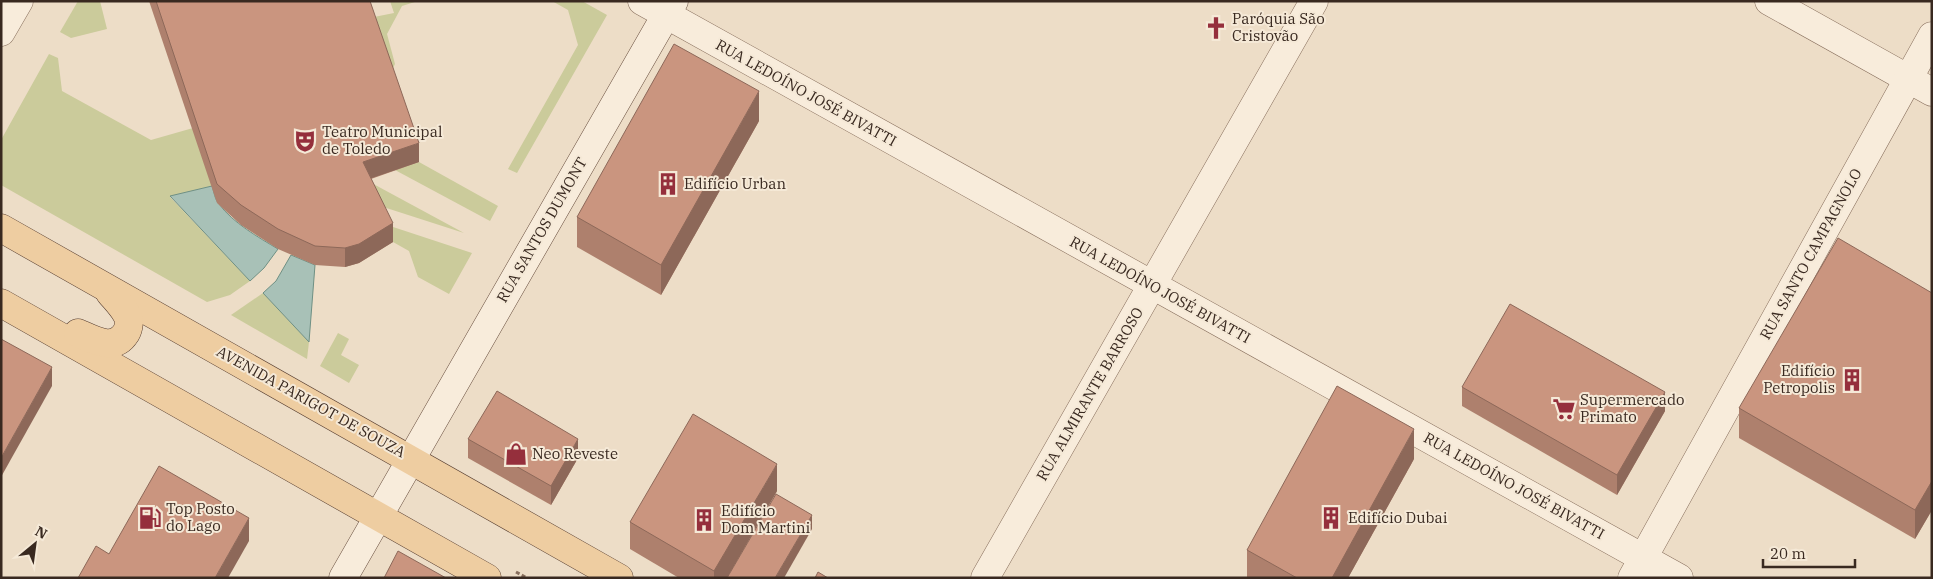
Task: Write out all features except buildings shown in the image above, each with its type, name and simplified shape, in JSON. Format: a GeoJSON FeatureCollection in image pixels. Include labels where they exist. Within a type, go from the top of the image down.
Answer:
{"type":"FeatureCollection","features":[{"type":"Feature","properties":{"kind":"main road","name":"AVENIDA PARIGOT DE SOUZA"},"geometry":{"type":"LineString","coordinates":[[1,228],[411,458],[619,578]]}},
{"type":"Feature","properties":{"kind":"main road"},"geometry":{"type":"LineString","coordinates":[[1,298],[55,324],[104,344],[116,343],[125,335],[129,328],[129,316],[106,288]]}},
{"type":"Feature","properties":{"kind":"main road"},"geometry":{"type":"LineString","coordinates":[[1,303],[488,578]]}},
{"type":"Feature","properties":{"kind":"street"},"geometry":{"type":"LineString","coordinates":[[1,32],[20,1]]}},
{"type":"Feature","properties":{"kind":"street","name":"RUA LEDOÍNO JOSÉ BIVATTI"},"geometry":{"type":"LineString","coordinates":[[642,1],[670,8],[1152,285],[1638,568],[1679,578]]}},
{"type":"Feature","properties":{"kind":"street","name":"RUA ALMIRANTE BARROSO"},"geometry":{"type":"LineString","coordinates":[[985,578],[1314,1]]}},
{"type":"Feature","properties":{"kind":"street"},"geometry":{"type":"LineString","coordinates":[[1769,1],[1932,92]]}},
{"type":"Feature","properties":{"kind":"street","name":"RUA SANTOS DUMONT"},"geometry":{"type":"LineString","coordinates":[[378,516],[670,8]]}},
{"type":"Feature","properties":{"kind":"street","name":"RUA SANTO CAMPAGNOLO"},"geometry":{"type":"LineString","coordinates":[[1638,568],[1932,36]]}},
{"type":"Feature","properties":{"kind":"street"},"geometry":{"type":"LineString","coordinates":[[344,578],[378,516]]}},
{"type":"Feature","properties":{"kind":"green space"},"geometry":{"type":"Polygon","coordinates":[[[78,1],[100,1],[107,29],[71,38],[60,32],[78,1]]]}},
{"type":"Feature","properties":{"kind":"green space"},"geometry":{"type":"Polygon","coordinates":[[[390,1],[418,1],[402,6],[387,34],[395,64],[389,76],[369,18],[394,13],[390,1]]]}},
{"type":"Feature","properties":{"kind":"green space"},"geometry":{"type":"Polygon","coordinates":[[[552,1],[582,1],[607,15],[517,173],[508,169],[578,45],[568,10],[552,1]]]}},
{"type":"Feature","properties":{"kind":"green space"},"geometry":{"type":"Polygon","coordinates":[[[49,54],[58,58],[62,91],[151,140],[193,128],[212,186],[170,197],[250,281],[230,295],[207,302],[1,185],[1,140],[49,54]]]}},
{"type":"Feature","properties":{"kind":"green space"},"geometry":{"type":"Polygon","coordinates":[[[419,162],[498,206],[490,221],[395,170],[419,162]]]}},
{"type":"Feature","properties":{"kind":"green space"},"geometry":{"type":"Polygon","coordinates":[[[366,180],[464,233],[374,204],[366,180]]]}},
{"type":"Feature","properties":{"kind":"green space"},"geometry":{"type":"Polygon","coordinates":[[[384,224],[472,253],[449,294],[418,277],[409,251],[393,242],[384,224]]]}},
{"type":"Feature","properties":{"kind":"green space"},"geometry":{"type":"Polygon","coordinates":[[[263,293],[309,342],[307,359],[231,315],[263,293]]]}},
{"type":"Feature","properties":{"kind":"green space"},"geometry":{"type":"Polygon","coordinates":[[[338,333],[349,339],[341,355],[359,365],[349,383],[320,366],[338,333]]]}},
{"type":"Feature","properties":{"kind":"shaded area"},"geometry":{"type":"Polygon","coordinates":[[[212,186],[218,202],[231,217],[278,249],[264,268],[250,281],[170,196],[212,186]]]}},
{"type":"Feature","properties":{"kind":"shaded area"},"geometry":{"type":"Polygon","coordinates":[[[291,255],[315,265],[309,342],[263,293],[276,281],[291,255]]]}},
{"type":"Feature","properties":{"kind":"place","name":"Paróquia São Cristovão"},"geometry":{"type":"Point","coordinates":[1216,28]}},
{"type":"Feature","properties":{"kind":"place","name":"Teatro Municipal de Toledo"},"geometry":{"type":"Point","coordinates":[305,141]}},
{"type":"Feature","properties":{"kind":"place","name":"Edifício Urban"},"geometry":{"type":"Point","coordinates":[668,184]}},
{"type":"Feature","properties":{"kind":"place","name":"Edifício Petropolis"},"geometry":{"type":"Point","coordinates":[1852,380]}},
{"type":"Feature","properties":{"kind":"place","name":"Supermercado Primato"},"geometry":{"type":"Point","coordinates":[1564,409]}},
{"type":"Feature","properties":{"kind":"place","name":"Neo Reveste"},"geometry":{"type":"Point","coordinates":[516,454]}},
{"type":"Feature","properties":{"kind":"place","name":"Top Posto do Lago"},"geometry":{"type":"Point","coordinates":[150,518]}},
{"type":"Feature","properties":{"kind":"place","name":"Edifício Dubai"},"geometry":{"type":"Point","coordinates":[1331,518]}},
{"type":"Feature","properties":{"kind":"place","name":"Edifício Dom Martini"},"geometry":{"type":"Point","coordinates":[704,520]}}]}
